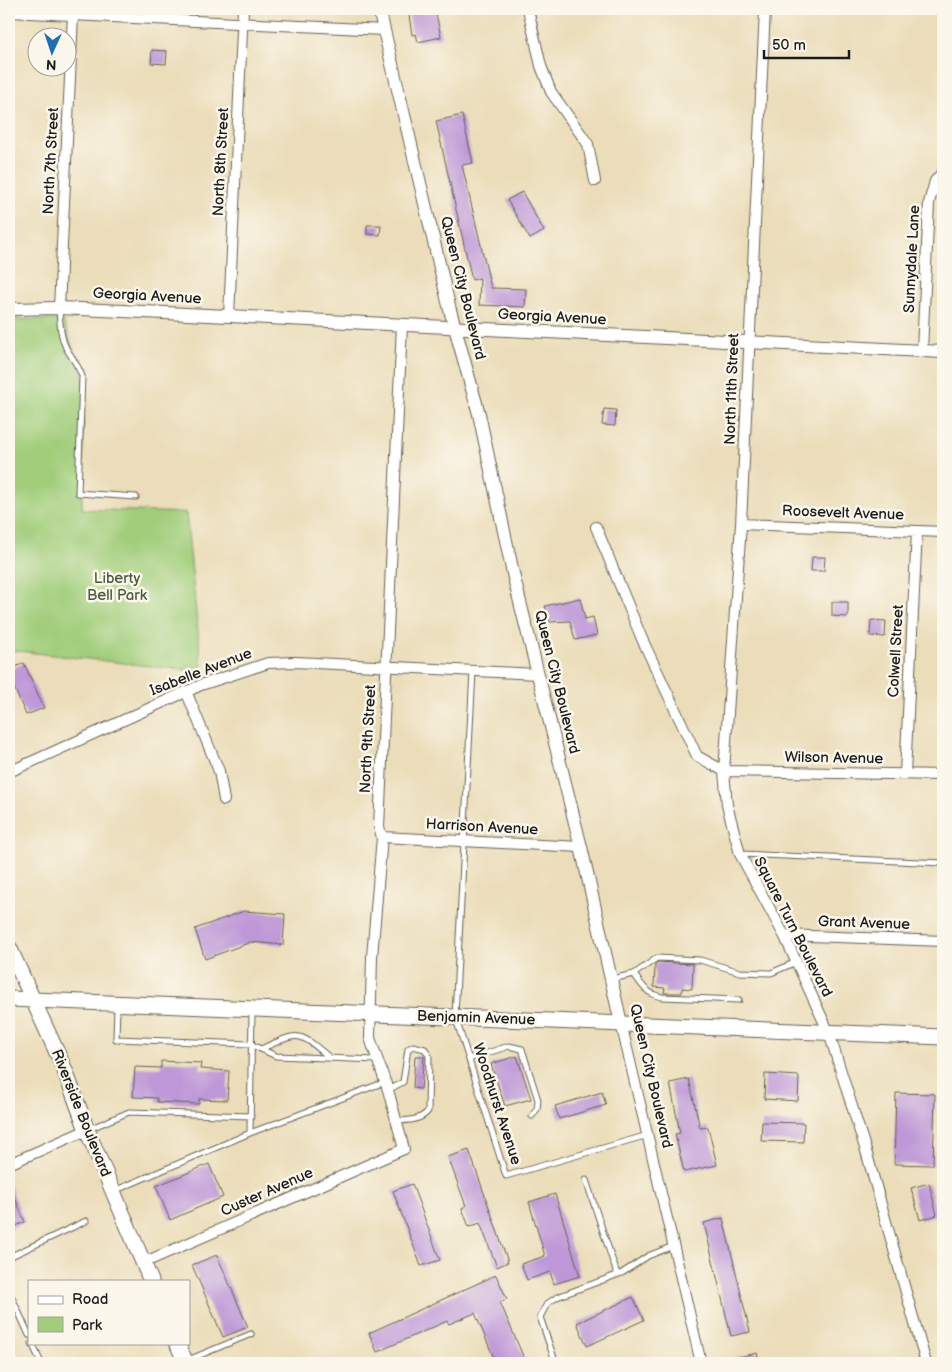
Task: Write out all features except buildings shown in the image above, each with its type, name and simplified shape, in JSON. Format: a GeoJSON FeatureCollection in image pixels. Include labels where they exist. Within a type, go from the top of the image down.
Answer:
{"type":"FeatureCollection","features":[{"type":"Feature","properties":{"kind":"main road","name":"Riverside Boulevard"},"geometry":{"type":"LineString","coordinates":[[9,947],[64,1068],[87,1130],[151,1280]]}},
{"type":"Feature","properties":{"kind":"main road","name":"Benjamin Avenue"},"geometry":{"type":"LineString","coordinates":[[9,999],[943,1037]]}},
{"type":"Feature","properties":{"kind":"main road"},"geometry":{"type":"LineString","coordinates":[[178,1344],[184,1363]]}},
{"type":"Feature","properties":{"kind":"street","name":"North 8th Street"},"geometry":{"type":"LineString","coordinates":[[229,316],[243,9]]}},
{"type":"Feature","properties":{"kind":"street","name":"Queen City Boulevard"},"geometry":{"type":"LineString","coordinates":[[379,9],[455,328],[479,414],[514,578],[581,847],[701,1363]]}},
{"type":"Feature","properties":{"kind":"street"},"geometry":{"type":"LineString","coordinates":[[528,9],[541,66],[551,92],[588,144],[595,181]]}},
{"type":"Feature","properties":{"kind":"street","name":"North 11th Street"},"geometry":{"type":"LineString","coordinates":[[724,771],[742,524],[748,344],[765,9]]}},
{"type":"Feature","properties":{"kind":"street"},"geometry":{"type":"LineString","coordinates":[[9,12],[384,30]]}},
{"type":"Feature","properties":{"kind":"street","name":"North 7th Street"},"geometry":{"type":"LineString","coordinates":[[58,308],[73,15]]}},
{"type":"Feature","properties":{"kind":"street","name":"Sunnydale Lane"},"geometry":{"type":"LineString","coordinates":[[922,351],[929,203],[935,181],[943,172]]}},
{"type":"Feature","properties":{"kind":"street","name":"Georgia Avenue"},"geometry":{"type":"LineString","coordinates":[[9,309],[58,308],[748,344],[943,352]]}},
{"type":"Feature","properties":{"kind":"street","name":"North 9th Street"},"geometry":{"type":"LineString","coordinates":[[402,325],[379,827],[382,837],[372,957],[370,1038],[376,1060],[387,1086],[404,1149]]}},
{"type":"Feature","properties":{"kind":"street","name":"Roosevelt Avenue"},"geometry":{"type":"LineString","coordinates":[[742,524],[943,532]]}},
{"type":"Feature","properties":{"kind":"street"},"geometry":{"type":"LineString","coordinates":[[596,528],[642,639],[697,756],[724,771]]}},
{"type":"Feature","properties":{"kind":"street","name":"Colwell Street"},"geometry":{"type":"LineString","coordinates":[[905,774],[917,531]]}},
{"type":"Feature","properties":{"kind":"street","name":"Isabelle Avenue"},"geometry":{"type":"LineString","coordinates":[[9,772],[186,691],[268,663],[295,662],[538,674]]}},
{"type":"Feature","properties":{"kind":"street"},"geometry":{"type":"LineString","coordinates":[[186,691],[219,771],[224,800]]}},
{"type":"Feature","properties":{"kind":"street","name":"Wilson Avenue"},"geometry":{"type":"LineString","coordinates":[[724,771],[943,775]]}},
{"type":"Feature","properties":{"kind":"street","name":"Square Turn Boulevard"},"geometry":{"type":"LineString","coordinates":[[724,771],[727,805],[740,854],[784,935],[829,1033],[866,1151],[926,1363]]}},
{"type":"Feature","properties":{"kind":"street","name":"Harrison Avenue"},"geometry":{"type":"LineString","coordinates":[[382,837],[581,847]]}},
{"type":"Feature","properties":{"kind":"street","name":"Grant Avenue"},"geometry":{"type":"LineString","coordinates":[[784,935],[943,941]]}},
{"type":"Feature","properties":{"kind":"street"},"geometry":{"type":"LineString","coordinates":[[9,1164],[87,1130]]}},
{"type":"Feature","properties":{"kind":"street","name":"Custer Avenue"},"geometry":{"type":"LineString","coordinates":[[143,1263],[404,1149]]}},
{"type":"Feature","properties":{"kind":"lane"},"geometry":{"type":"LineString","coordinates":[[58,308],[63,340],[78,365],[82,376],[78,493],[136,497]]}},
{"type":"Feature","properties":{"kind":"lane"},"geometry":{"type":"LineString","coordinates":[[455,1016],[473,671]]}},
{"type":"Feature","properties":{"kind":"lane"},"geometry":{"type":"LineString","coordinates":[[740,854],[943,863]]}},
{"type":"Feature","properties":{"kind":"lane"},"geometry":{"type":"LineString","coordinates":[[612,979],[634,974],[657,958],[700,960],[740,972],[772,973],[797,962]]}},
{"type":"Feature","properties":{"kind":"lane"},"geometry":{"type":"LineString","coordinates":[[634,974],[644,989],[650,994],[662,997],[738,1000]]}},
{"type":"Feature","properties":{"kind":"lane"},"geometry":{"type":"LineString","coordinates":[[117,1003],[116,1038],[250,1044],[276,1056],[376,1060]]}},
{"type":"Feature","properties":{"kind":"lane"},"geometry":{"type":"LineString","coordinates":[[250,1133],[252,1009]]}},
{"type":"Feature","properties":{"kind":"lane","name":"Woodhurst Avenue"},"geometry":{"type":"LineString","coordinates":[[455,1016],[506,1176],[648,1135]]}},
{"type":"Feature","properties":{"kind":"lane"},"geometry":{"type":"LineString","coordinates":[[261,1049],[291,1036],[306,1037],[330,1058]]}},
{"type":"Feature","properties":{"kind":"lane"},"geometry":{"type":"LineString","coordinates":[[113,1191],[250,1133],[403,1082],[408,1049],[413,1046],[425,1049],[429,1056],[428,1111],[424,1117],[416,1120],[396,1121]]}},
{"type":"Feature","properties":{"kind":"lane"},"geometry":{"type":"LineString","coordinates":[[469,1059],[509,1046],[522,1049],[538,1100],[537,1109],[532,1116]]}},
{"type":"Feature","properties":{"kind":"lane"},"geometry":{"type":"LineString","coordinates":[[87,1130],[112,1117],[129,1112],[251,1116]]}},
{"type":"Feature","properties":{"kind":"lane"},"geometry":{"type":"LineString","coordinates":[[943,1135],[943,1168]]}},
{"type":"Feature","properties":{"kind":"lane"},"geometry":{"type":"LineString","coordinates":[[586,1180],[617,1274]]}},
{"type":"Feature","properties":{"kind":"lane"},"geometry":{"type":"LineString","coordinates":[[9,1256],[86,1221]]}},
{"type":"Feature","properties":{"kind":"lane"},"geometry":{"type":"LineString","coordinates":[[555,1361],[543,1331],[540,1317],[541,1311],[557,1297],[617,1274],[648,1256],[674,1246]]}},
{"type":"Feature","properties":{"kind":"lane"},"geometry":{"type":"LineString","coordinates":[[9,1290],[28,1333]]}},
{"type":"Feature","properties":{"kind":"lane"},"geometry":{"type":"LineString","coordinates":[[184,1363],[251,1334]]}},
{"type":"Feature","properties":{"kind":"lane"},"geometry":{"type":"LineString","coordinates":[[32,1344],[41,1363]]}},
{"type":"Feature","properties":{"kind":"green space","name":"Liberty Bell Park"},"geometry":{"type":"Polygon","coordinates":[[[9,319],[63,320],[84,380],[82,509],[186,513],[202,672],[9,650],[9,319]]]}}]}
